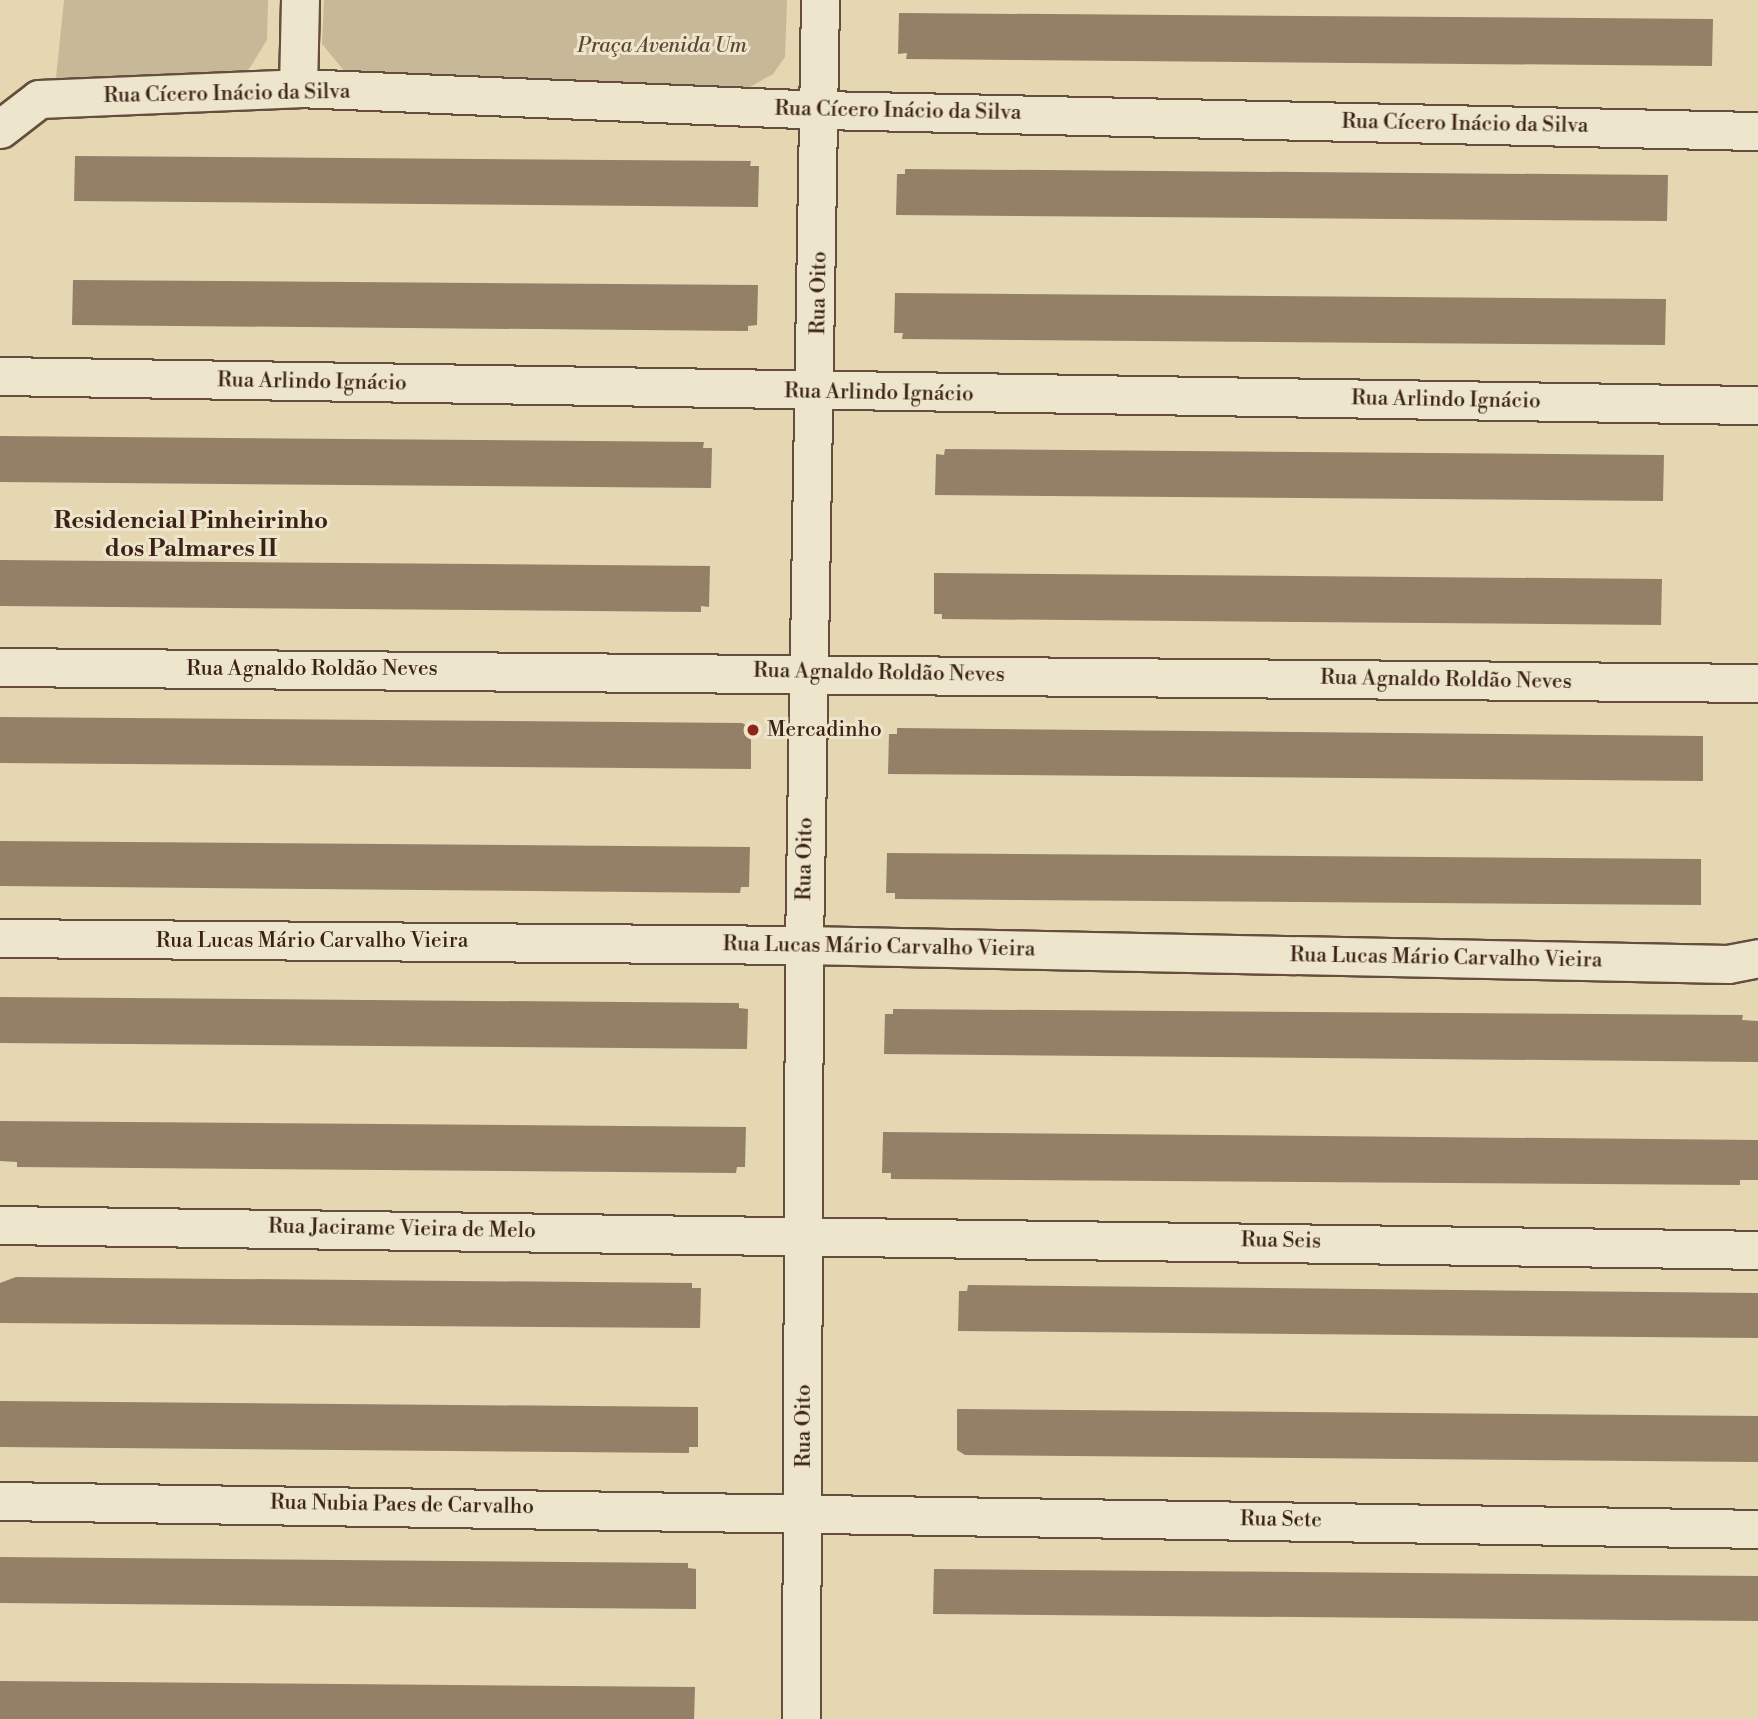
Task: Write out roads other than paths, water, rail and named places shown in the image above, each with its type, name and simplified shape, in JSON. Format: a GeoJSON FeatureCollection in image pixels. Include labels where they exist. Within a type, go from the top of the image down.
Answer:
{"type":"FeatureCollection","features":[{"type":"Feature","properties":{"kind":"street"},"geometry":{"type":"LineString","coordinates":[[298,88],[300,0]]}},
{"type":"Feature","properties":{"kind":"street","name":"Rua Oito"},"geometry":{"type":"LineString","coordinates":[[802,1719],[804,945],[822,110],[820,0]]}},
{"type":"Feature","properties":{"kind":"street","name":"Rua Cícero Inácio da Silva"},"geometry":{"type":"LineString","coordinates":[[0,129],[39,99],[298,88],[822,110],[1758,131]]}},
{"type":"Feature","properties":{"kind":"street","name":"Rua Arlindo Ignácio"},"geometry":{"type":"LineString","coordinates":[[0,376],[817,392],[1758,405]]}},
{"type":"Feature","properties":{"kind":"street","name":"Rua Agnaldo Roldão Neves"},"geometry":{"type":"LineString","coordinates":[[0,667],[808,672],[1758,683]]}},
{"type":"Feature","properties":{"kind":"street","name":"Rua Lucas Mário Carvalho Vieira"},"geometry":{"type":"LineString","coordinates":[[0,938],[804,945],[1714,964],[1758,958]]}},
{"type":"Feature","properties":{"kind":"street","name":"Rua Jacirame Vieira de Melo"},"geometry":{"type":"LineString","coordinates":[[0,1225],[804,1233]]}},
{"type":"Feature","properties":{"kind":"street","name":"Rua Seis"},"geometry":{"type":"LineString","coordinates":[[804,1233],[1758,1250]]}},
{"type":"Feature","properties":{"kind":"street","name":"Rua Nubia Paes de Carvalho"},"geometry":{"type":"LineString","coordinates":[[0,1501],[804,1510]]}},
{"type":"Feature","properties":{"kind":"street","name":"Rua Sete"},"geometry":{"type":"LineString","coordinates":[[804,1510],[1758,1529]]}},
{"type":"Feature","properties":{"kind":"place","name":"Mercadinho"},"geometry":{"type":"Point","coordinates":[753,730]}},
{"type":"Feature","properties":{"kind":"district","name":"Residencial Pinheirinho dos Palmares II"},"geometry":{"type":"Point","coordinates":[191,536]}},
{"type":"Feature","properties":{"kind":"park label","name":"Praça Avenida Um"},"geometry":{"type":"Point","coordinates":[662,46]}}]}
